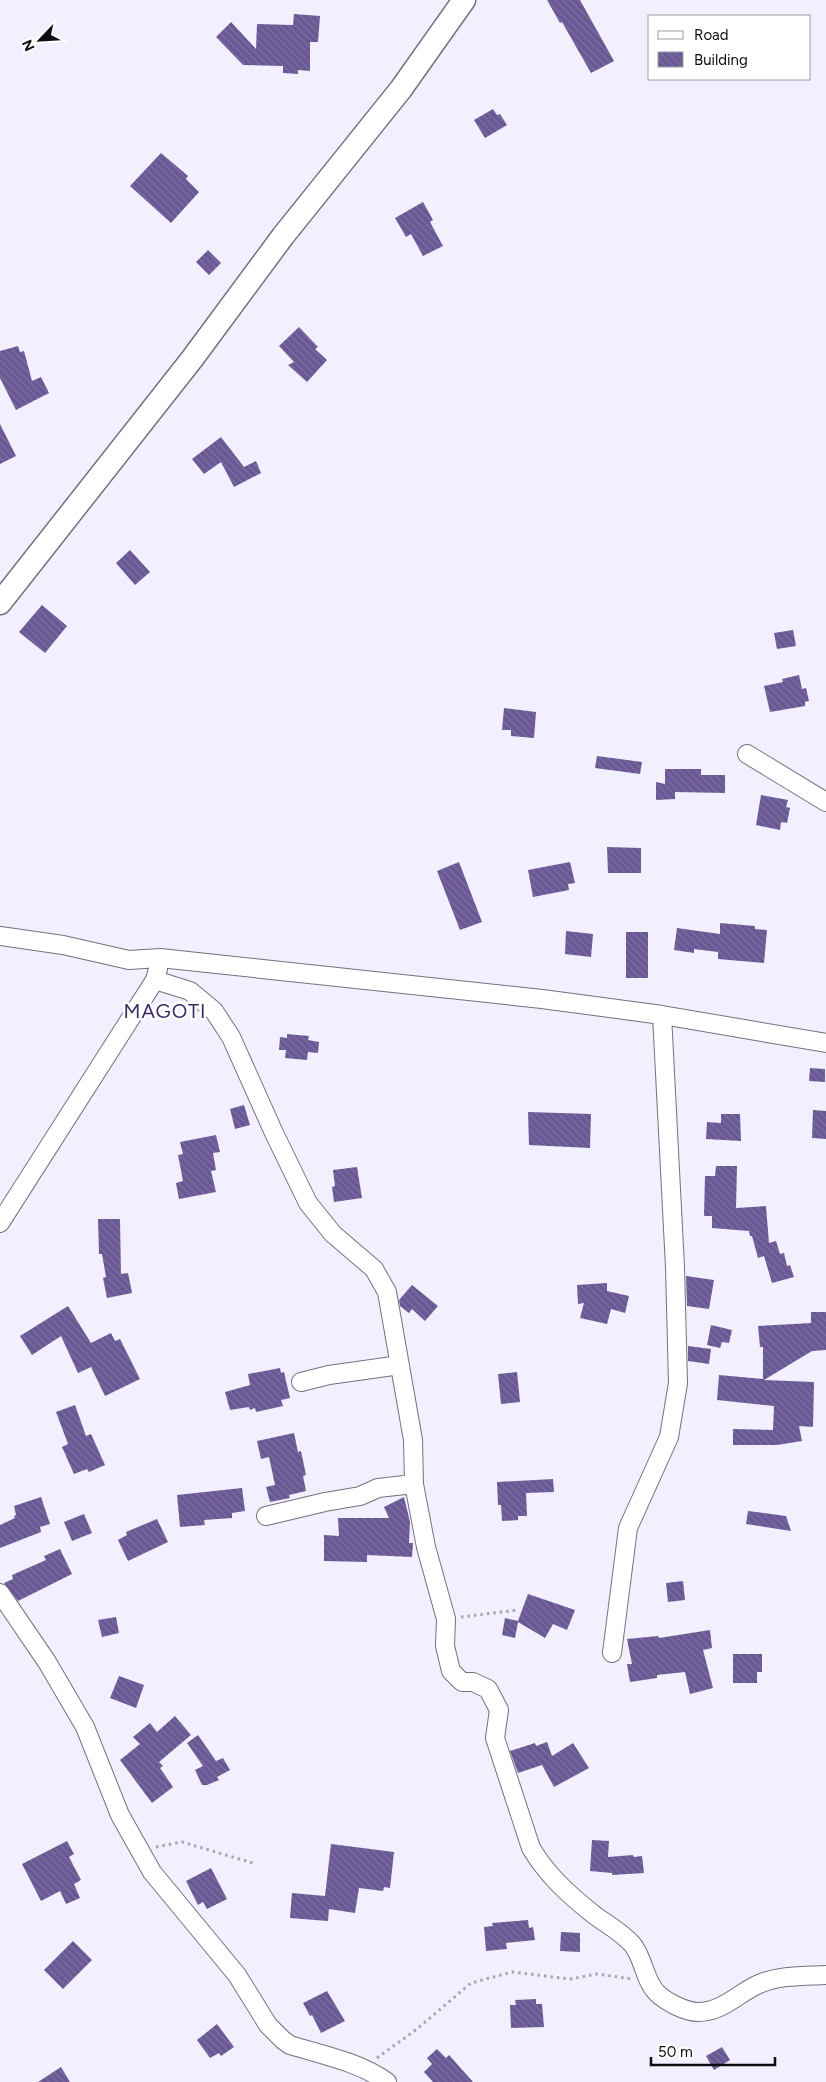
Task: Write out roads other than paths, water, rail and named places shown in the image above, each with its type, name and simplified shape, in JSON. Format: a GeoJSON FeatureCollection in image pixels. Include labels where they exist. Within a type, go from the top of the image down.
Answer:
{"type":"FeatureCollection","features":[{"type":"Feature","properties":{"kind":"street"},"geometry":{"type":"LineString","coordinates":[[0,603],[192,359],[283,236],[401,89],[464,0]]}},
{"type":"Feature","properties":{"kind":"street"},"geometry":{"type":"LineString","coordinates":[[747,754],[826,802]]}},
{"type":"Feature","properties":{"kind":"street"},"geometry":{"type":"LineString","coordinates":[[0,936],[63,945],[129,960],[160,958],[532,998],[662,1015],[826,1043]]}},
{"type":"Feature","properties":{"kind":"street"},"geometry":{"type":"LineString","coordinates":[[0,1222],[155,980],[160,958]]}},
{"type":"Feature","properties":{"kind":"street"},"geometry":{"type":"LineString","coordinates":[[155,980],[190,991],[214,1011],[222,1021],[235,1045],[274,1133],[308,1203],[332,1234],[366,1261],[380,1278],[387,1292],[413,1440],[414,1484],[426,1547],[446,1619],[445,1646],[451,1671],[462,1682],[473,1682],[488,1689],[499,1710],[494,1738],[531,1848],[552,1878],[568,1894],[621,1933],[634,1946],[648,1981],[651,1982],[655,1991],[690,2011],[699,2012],[720,2008],[762,1983],[780,1978],[826,1975]]}},
{"type":"Feature","properties":{"kind":"street"},"geometry":{"type":"LineString","coordinates":[[612,1653],[628,1528],[669,1437],[678,1383],[675,1267],[662,1015]]}},
{"type":"Feature","properties":{"kind":"street"},"geometry":{"type":"LineString","coordinates":[[301,1382],[329,1375],[400,1366]]}},
{"type":"Feature","properties":{"kind":"street"},"geometry":{"type":"LineString","coordinates":[[266,1516],[360,1496],[378,1488],[414,1484]]}},
{"type":"Feature","properties":{"kind":"street"},"geometry":{"type":"LineString","coordinates":[[0,1593],[47,1662],[85,1727],[120,1815],[138,1851],[152,1872],[237,1975],[263,2017],[282,2040],[290,2045],[361,2067],[381,2077]]}},
{"type":"Feature","properties":{"kind":"district","name":"MAGOTI"},"geometry":{"type":"Point","coordinates":[165,1011]}}]}
